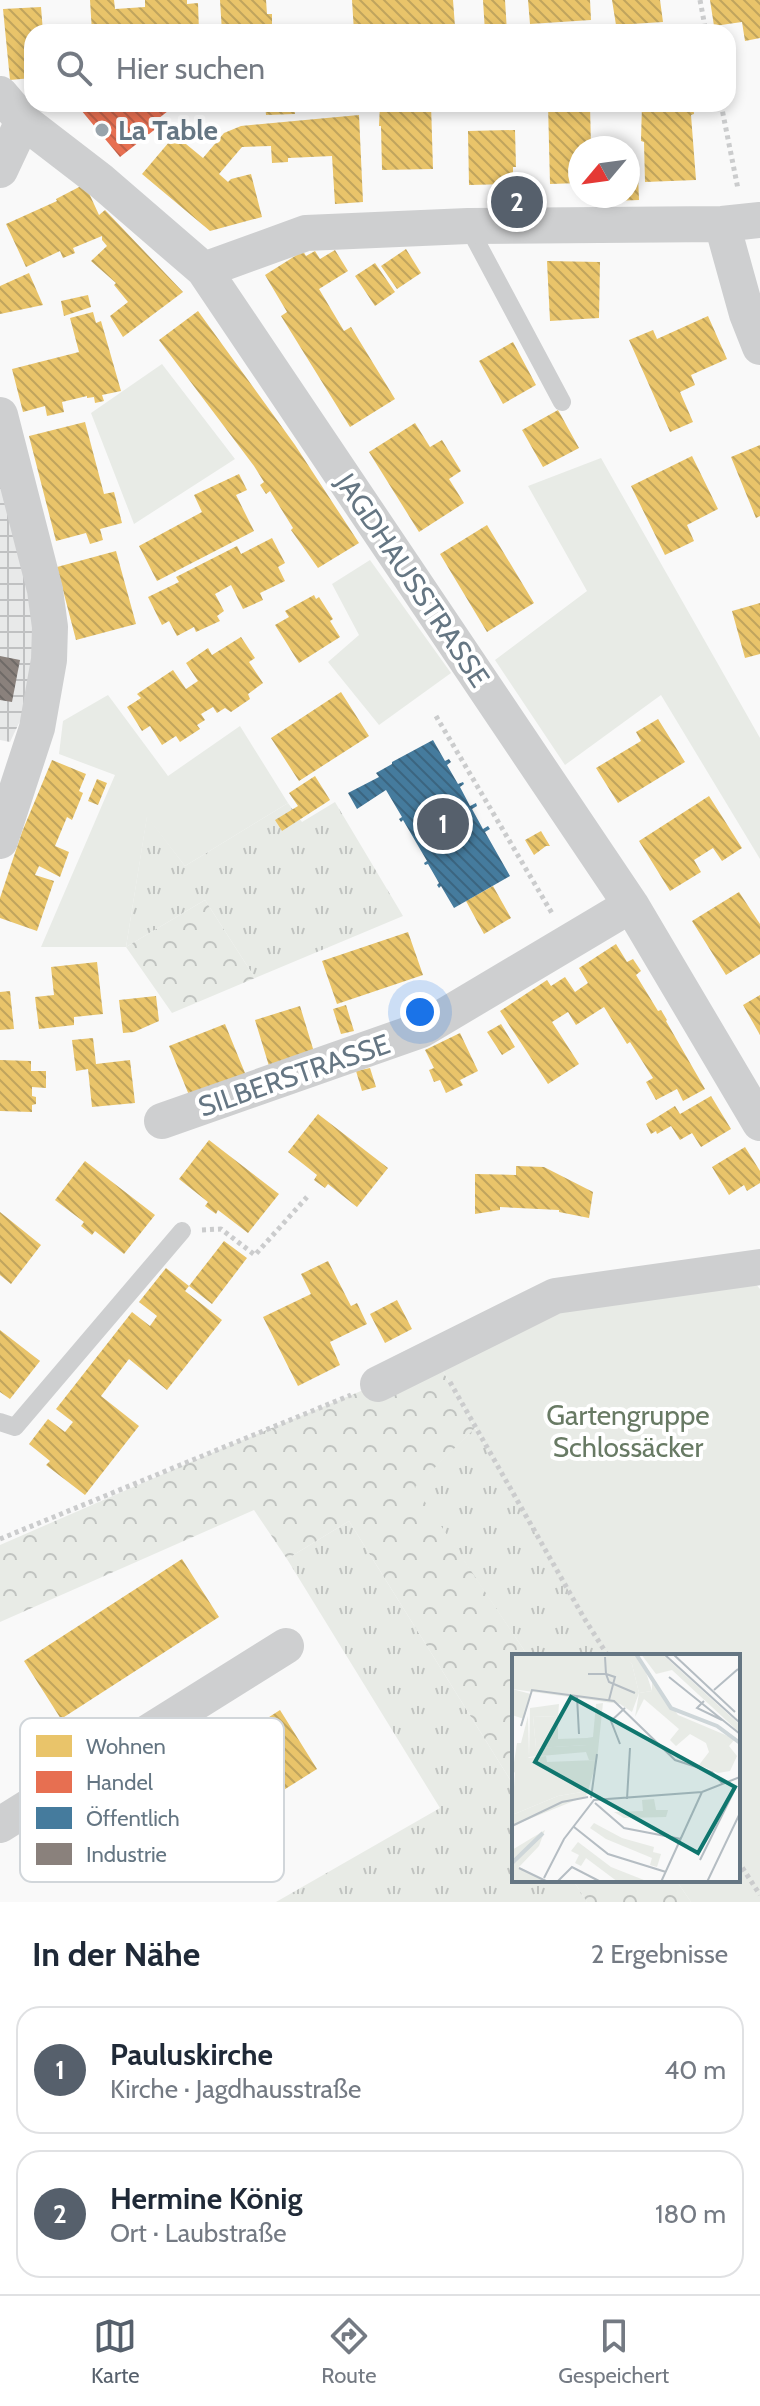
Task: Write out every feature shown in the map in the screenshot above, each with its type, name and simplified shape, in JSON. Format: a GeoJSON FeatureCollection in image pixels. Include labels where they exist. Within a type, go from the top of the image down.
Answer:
{"type":"FeatureCollection","features":[{"type":"Feature","properties":{"kind":"street","name":"JAGDHAUSSTRASSE"},"geometry":{"type":"LineString","coordinates":[[0,94],[23,121],[101,181],[204,270],[631,905],[760,1123]]}},
{"type":"Feature","properties":{"kind":"street"},"geometry":{"type":"LineString","coordinates":[[0,170],[23,121]]}},
{"type":"Feature","properties":{"kind":"street"},"geometry":{"type":"LineString","coordinates":[[204,270],[306,233],[468,226],[742,222],[747,314],[760,347]]}},
{"type":"Feature","properties":{"kind":"street"},"geometry":{"type":"LineString","coordinates":[[0,415],[45,590],[50,627],[49,660],[37,728],[0,841]]}},
{"type":"Feature","properties":{"kind":"street","name":"SILBERSTRASSE"},"geometry":{"type":"LineString","coordinates":[[162,1121],[421,1030],[631,905]]}},
{"type":"Feature","properties":{"kind":"street"},"geometry":{"type":"LineString","coordinates":[[378,1384],[555,1296],[760,1267]]}},
{"type":"Feature","properties":{"kind":"street"},"geometry":{"type":"LineString","coordinates":[[171,1718],[286,1646]]}},
{"type":"Feature","properties":{"kind":"street"},"geometry":{"type":"LineString","coordinates":[[0,1825],[20,1812]]}},
{"type":"Feature","properties":{"kind":"lane"},"geometry":{"type":"LineString","coordinates":[[468,226],[562,402]]}},
{"type":"Feature","properties":{"kind":"lane"},"geometry":{"type":"LineString","coordinates":[[0,1422],[15,1427],[182,1231]]}},
{"type":"Feature","properties":{"kind":"path"},"geometry":{"type":"LineString","coordinates":[[700,0],[704,24]]}},
{"type":"Feature","properties":{"kind":"path"},"geometry":{"type":"LineString","coordinates":[[722,112],[742,222]]}},
{"type":"Feature","properties":{"kind":"path"},"geometry":{"type":"LineString","coordinates":[[436,716],[569,942]]}},
{"type":"Feature","properties":{"kind":"path"},"geometry":{"type":"LineString","coordinates":[[182,1231],[221,1229],[255,1255],[307,1197]]}},
{"type":"Feature","properties":{"kind":"path"},"geometry":{"type":"LineString","coordinates":[[435,1357],[607,1654]]}},
{"type":"Feature","properties":{"kind":"path"},"geometry":{"type":"LineString","coordinates":[[0,1539],[378,1384]]}},
{"type":"Feature","properties":{"kind":"path"},"geometry":{"type":"LineString","coordinates":[[740,1864],[760,1895]]}},
{"type":"Feature","properties":{"kind":"shaded area"},"geometry":{"type":"Polygon","coordinates":[[[0,419],[49,660],[10,742],[0,740],[0,419]]]}},
{"type":"Feature","properties":{"kind":"green space"},"geometry":{"type":"Polygon","coordinates":[[[162,364],[235,459],[134,524],[91,413],[162,364]]]}},
{"type":"Feature","properties":{"kind":"green space"},"geometry":{"type":"Polygon","coordinates":[[[601,458],[760,738],[760,859],[661,695],[565,765],[495,660],[587,591],[528,486],[601,458]]]}},
{"type":"Feature","properties":{"kind":"green space"},"geometry":{"type":"Polygon","coordinates":[[[370,560],[451,673],[379,725],[328,662],[359,635],[332,584],[370,560]]]}},
{"type":"Feature","properties":{"kind":"green space"},"geometry":{"type":"Polygon","coordinates":[[[108,695],[168,776],[240,726],[288,803],[185,866],[147,817],[126,947],[41,947],[115,775],[59,754],[63,721],[108,695]]]}},
{"type":"Feature","properties":{"kind":"green space"},"geometry":{"type":"Polygon","coordinates":[[[335,802],[403,916],[255,978],[205,900],[126,947],[147,816],[185,866],[288,803],[302,822],[335,802]]]}},
{"type":"Feature","properties":{"kind":"green space"},"geometry":{"type":"Polygon","coordinates":[[[205,900],[255,978],[172,1013],[126,947],[205,900]]]}},
{"type":"Feature","properties":{"kind":"green space","name":"Gartengruppe Schlossäcker"},"geometry":{"type":"Polygon","coordinates":[[[755,1283],[760,1289],[760,1902],[691,1902],[677,1882],[740,1882],[740,1654],[607,1654],[435,1357],[552,1307],[755,1283]]]}},
{"type":"Feature","properties":{"kind":"green space"},"geometry":{"type":"Polygon","coordinates":[[[435,1357],[475,1428],[415,1487],[527,1654],[512,1654],[512,1783],[349,1521],[287,1559],[254,1510],[0,1622],[0,1545],[435,1357]]]}},
{"type":"Feature","properties":{"kind":"green space"},"geometry":{"type":"Polygon","coordinates":[[[475,1428],[607,1654],[527,1654],[414,1487],[475,1428]]]}},
{"type":"Feature","properties":{"kind":"green space"},"geometry":{"type":"Polygon","coordinates":[[[349,1521],[512,1783],[512,1882],[574,1882],[587,1902],[276,1902],[440,1808],[287,1559],[349,1521]]]}},
{"type":"Feature","properties":{"kind":"green space"},"geometry":{"type":"Polygon","coordinates":[[[574,1882],[677,1882],[691,1902],[587,1902],[574,1882]]]}},
{"type":"Feature","properties":{"kind":"building: Wohnen"},"geometry":{"type":"Polygon","coordinates":[[[90,0],[114,0],[115,9],[145,7],[145,0],[198,3],[199,24],[92,24],[90,0]]]}},
{"type":"Feature","properties":{"kind":"building: Wohnen"},"geometry":{"type":"Polygon","coordinates":[[[220,0],[266,0],[267,14],[272,14],[272,24],[222,24],[220,0]]]}},
{"type":"Feature","properties":{"kind":"building: Wohnen"},"geometry":{"type":"Polygon","coordinates":[[[352,0],[453,0],[455,24],[354,24],[352,0]]]}},
{"type":"Feature","properties":{"kind":"building: Wohnen"},"geometry":{"type":"Polygon","coordinates":[[[483,0],[505,0],[506,24],[484,24],[483,0]]]}},
{"type":"Feature","properties":{"kind":"building: Wohnen"},"geometry":{"type":"Polygon","coordinates":[[[528,0],[590,0],[591,20],[530,24],[528,0]]]}},
{"type":"Feature","properties":{"kind":"building: Wohnen"},"geometry":{"type":"Polygon","coordinates":[[[612,0],[660,0],[663,22],[616,24],[612,0]]]}},
{"type":"Feature","properties":{"kind":"building: Wohnen"},"geometry":{"type":"Polygon","coordinates":[[[710,0],[760,0],[760,38],[745,41],[742,22],[714,24],[710,0]]]}},
{"type":"Feature","properties":{"kind":"building: Wohnen"},"geometry":{"type":"Polygon","coordinates":[[[41,7],[42,24],[24,24],[24,79],[10,80],[3,9],[41,7]]]}},
{"type":"Feature","properties":{"kind":"building: Wohnen"},"geometry":{"type":"Polygon","coordinates":[[[266,112],[295,114],[266,115],[266,112]]]}},
{"type":"Feature","properties":{"kind":"building: Wohnen"},"geometry":{"type":"Polygon","coordinates":[[[380,112],[431,112],[433,169],[382,170],[380,112]]]}},
{"type":"Feature","properties":{"kind":"building: Wohnen"},"geometry":{"type":"Polygon","coordinates":[[[548,112],[590,112],[591,136],[568,136],[568,183],[550,184],[548,112]]]}},
{"type":"Feature","properties":{"kind":"building: Wohnen"},"geometry":{"type":"Polygon","coordinates":[[[642,112],[694,112],[691,115],[696,180],[645,182],[644,142],[641,141],[642,112]]]}},
{"type":"Feature","properties":{"kind":"building: Wohnen"},"geometry":{"type":"Polygon","coordinates":[[[359,115],[363,202],[335,204],[332,156],[288,158],[288,162],[272,163],[271,146],[242,147],[219,174],[228,182],[251,174],[262,217],[210,231],[142,174],[175,135],[203,158],[224,133],[241,126],[359,115]]]}},
{"type":"Feature","properties":{"kind":"building: Wohnen"},"geometry":{"type":"Polygon","coordinates":[[[515,130],[513,184],[469,185],[468,131],[515,130]]]}},
{"type":"Feature","properties":{"kind":"building: Wohnen"},"geometry":{"type":"Polygon","coordinates":[[[81,186],[88,191],[99,215],[105,210],[183,292],[123,337],[110,316],[128,302],[114,285],[116,283],[91,261],[107,246],[102,236],[73,248],[75,253],[63,258],[60,251],[26,267],[6,224],[57,201],[81,186]]]}},
{"type":"Feature","properties":{"kind":"building: Wohnen"},"geometry":{"type":"Polygon","coordinates":[[[406,249],[421,273],[397,289],[381,266],[406,249]]]}},
{"type":"Feature","properties":{"kind":"building: Wohnen"},"geometry":{"type":"Polygon","coordinates":[[[335,250],[348,271],[319,289],[344,331],[351,327],[395,399],[350,427],[281,316],[287,312],[265,275],[303,251],[306,256],[315,251],[320,259],[335,250]]]}},
{"type":"Feature","properties":{"kind":"building: Wohnen"},"geometry":{"type":"Polygon","coordinates":[[[547,261],[600,262],[599,318],[550,321],[547,261]]]}},
{"type":"Feature","properties":{"kind":"building: Wohnen"},"geometry":{"type":"Polygon","coordinates":[[[375,263],[395,292],[375,306],[355,276],[375,263]]]}},
{"type":"Feature","properties":{"kind":"building: Wohnen"},"geometry":{"type":"Polygon","coordinates":[[[29,273],[43,305],[0,314],[0,286],[29,273]]]}},
{"type":"Feature","properties":{"kind":"building: Wohnen"},"geometry":{"type":"Polygon","coordinates":[[[88,295],[91,307],[64,316],[61,301],[88,295]]]}},
{"type":"Feature","properties":{"kind":"building: Wohnen"},"geometry":{"type":"Polygon","coordinates":[[[198,311],[295,445],[359,543],[318,568],[291,530],[293,528],[270,491],[266,494],[260,485],[264,482],[254,466],[159,340],[198,311]]]}},
{"type":"Feature","properties":{"kind":"building: Wohnen"},"geometry":{"type":"Polygon","coordinates":[[[93,312],[96,323],[101,321],[121,391],[102,395],[104,401],[95,403],[94,397],[87,396],[62,402],[64,412],[47,416],[45,406],[23,412],[12,369],[79,352],[70,318],[93,312]]]}},
{"type":"Feature","properties":{"kind":"building: Wohnen"},"geometry":{"type":"Polygon","coordinates":[[[708,316],[727,359],[691,375],[695,385],[680,392],[693,422],[670,432],[629,340],[653,330],[657,339],[708,316]]]}},
{"type":"Feature","properties":{"kind":"building: Wohnen"},"geometry":{"type":"Polygon","coordinates":[[[513,342],[536,385],[503,404],[479,361],[513,342]]]}},
{"type":"Feature","properties":{"kind":"building: Wohnen"},"geometry":{"type":"Polygon","coordinates":[[[558,410],[579,448],[543,467],[522,430],[558,410]]]}},
{"type":"Feature","properties":{"kind":"building: Wohnen"},"geometry":{"type":"Polygon","coordinates":[[[85,422],[104,494],[114,492],[122,523],[100,529],[103,540],[90,544],[86,533],[56,541],[29,436],[85,422]]]}},
{"type":"Feature","properties":{"kind":"building: Wohnen"},"geometry":{"type":"Polygon","coordinates":[[[415,423],[430,447],[442,440],[461,471],[449,479],[464,503],[419,532],[369,452],[415,423]]]}},
{"type":"Feature","properties":{"kind":"building: Wohnen"},"geometry":{"type":"Polygon","coordinates":[[[760,445],[760,516],[756,518],[731,457],[760,445]]]}},
{"type":"Feature","properties":{"kind":"building: Wohnen"},"geometry":{"type":"Polygon","coordinates":[[[692,456],[718,509],[687,525],[694,541],[665,555],[631,486],[692,456]]]}},
{"type":"Feature","properties":{"kind":"building: Wohnen"},"geometry":{"type":"Polygon","coordinates":[[[239,474],[247,490],[236,495],[254,531],[157,581],[139,546],[202,512],[194,495],[239,474]]]}},
{"type":"Feature","properties":{"kind":"building: Wohnen"},"geometry":{"type":"Polygon","coordinates":[[[487,525],[534,603],[487,632],[440,554],[487,525]]]}},
{"type":"Feature","properties":{"kind":"building: Wohnen"},"geometry":{"type":"Polygon","coordinates":[[[272,538],[285,563],[278,567],[285,581],[260,593],[263,600],[243,609],[231,585],[215,594],[224,611],[217,616],[220,621],[196,632],[194,627],[177,636],[169,621],[162,625],[148,597],[179,582],[176,577],[237,546],[241,554],[272,538]]]}},
{"type":"Feature","properties":{"kind":"building: Wohnen"},"geometry":{"type":"Polygon","coordinates":[[[116,551],[136,624],[76,640],[57,567],[116,551]]]}},
{"type":"Feature","properties":{"kind":"building: Wohnen"},"geometry":{"type":"Polygon","coordinates":[[[314,595],[316,599],[319,597],[333,619],[330,621],[340,637],[299,663],[275,625],[289,617],[285,611],[314,595]]]}},
{"type":"Feature","properties":{"kind":"building: Wohnen"},"geometry":{"type":"Polygon","coordinates":[[[760,603],[760,654],[745,658],[732,611],[760,603]]]}},
{"type":"Feature","properties":{"kind":"building: Wohnen"},"geometry":{"type":"Polygon","coordinates":[[[241,637],[255,658],[249,662],[263,683],[248,694],[250,699],[231,712],[225,708],[217,713],[213,707],[201,714],[205,720],[197,725],[200,729],[180,742],[176,736],[162,745],[150,726],[142,731],[127,707],[141,698],[137,694],[173,670],[186,689],[198,681],[186,663],[208,648],[212,655],[241,637]]]}},
{"type":"Feature","properties":{"kind":"building: Wohnen"},"geometry":{"type":"Polygon","coordinates":[[[341,692],[369,736],[299,781],[271,738],[341,692]]]}},
{"type":"Feature","properties":{"kind":"building: Wohnen"},"geometry":{"type":"Polygon","coordinates":[[[658,719],[685,762],[618,803],[596,768],[641,741],[636,732],[658,719]]]}},
{"type":"Feature","properties":{"kind":"building: Wohnen"},"geometry":{"type":"Polygon","coordinates":[[[52,760],[86,774],[79,791],[83,793],[72,820],[67,817],[55,846],[69,852],[60,877],[39,866],[35,875],[54,881],[37,931],[0,918],[0,898],[22,832],[52,760]]]}},
{"type":"Feature","properties":{"kind":"building: Wohnen"},"geometry":{"type":"Polygon","coordinates":[[[315,776],[330,800],[282,831],[275,820],[298,806],[289,793],[315,776]]]}},
{"type":"Feature","properties":{"kind":"building: Wohnen"},"geometry":{"type":"Polygon","coordinates":[[[97,779],[107,783],[98,805],[88,801],[97,779]]]}},
{"type":"Feature","properties":{"kind":"building: Wohnen"},"geometry":{"type":"Polygon","coordinates":[[[709,796],[742,848],[722,861],[713,848],[694,860],[701,872],[670,891],[639,841],[709,796]]]}},
{"type":"Feature","properties":{"kind":"building: Wohnen"},"geometry":{"type":"Polygon","coordinates":[[[541,831],[550,846],[534,855],[525,840],[541,831]]]}},
{"type":"Feature","properties":{"kind":"building: Wohnen"},"geometry":{"type":"Polygon","coordinates":[[[493,886],[511,918],[484,934],[466,901],[493,886]]]}},
{"type":"Feature","properties":{"kind":"building: Wohnen"},"geometry":{"type":"Polygon","coordinates":[[[739,892],[760,924],[760,954],[726,975],[692,921],[739,892]]]}},
{"type":"Feature","properties":{"kind":"building: Wohnen"},"geometry":{"type":"Polygon","coordinates":[[[408,932],[423,975],[337,1004],[322,961],[408,932]]]}},
{"type":"Feature","properties":{"kind":"building: Wohnen"},"geometry":{"type":"Polygon","coordinates":[[[616,944],[627,962],[633,959],[641,971],[636,975],[658,1011],[661,1010],[705,1089],[683,1101],[677,1089],[656,1100],[646,1082],[653,1078],[604,1007],[576,1025],[568,1012],[552,1022],[579,1064],[548,1084],[500,1011],[547,980],[551,986],[565,977],[575,992],[588,983],[579,968],[616,944]]]}},
{"type":"Feature","properties":{"kind":"building: Wohnen"},"geometry":{"type":"Polygon","coordinates":[[[97,962],[103,1014],[74,1017],[74,1025],[39,1029],[35,997],[54,995],[51,967],[97,962]]]}},
{"type":"Feature","properties":{"kind":"building: Wohnen"},"geometry":{"type":"Polygon","coordinates":[[[10,991],[14,1029],[0,1030],[0,992],[10,991]]]}},
{"type":"Feature","properties":{"kind":"building: Wohnen"},"geometry":{"type":"Polygon","coordinates":[[[760,995],[760,1035],[743,1005],[760,995]]]}},
{"type":"Feature","properties":{"kind":"building: Wohnen"},"geometry":{"type":"Polygon","coordinates":[[[156,996],[159,1021],[134,1032],[123,1033],[119,1000],[156,996]]]}},
{"type":"Feature","properties":{"kind":"building: Wohnen"},"geometry":{"type":"Polygon","coordinates":[[[346,1005],[354,1031],[341,1034],[333,1009],[346,1005]]]}},
{"type":"Feature","properties":{"kind":"building: Wohnen"},"geometry":{"type":"Polygon","coordinates":[[[300,1006],[314,1052],[269,1066],[255,1020],[300,1006]]]}},
{"type":"Feature","properties":{"kind":"building: Wohnen"},"geometry":{"type":"Polygon","coordinates":[[[225,1024],[247,1078],[191,1100],[169,1046],[225,1024]]]}},
{"type":"Feature","properties":{"kind":"building: Wohnen"},"geometry":{"type":"Polygon","coordinates":[[[501,1024],[515,1047],[502,1055],[487,1032],[501,1024]]]}},
{"type":"Feature","properties":{"kind":"building: Wohnen"},"geometry":{"type":"Polygon","coordinates":[[[460,1033],[478,1071],[460,1080],[463,1085],[446,1093],[440,1080],[434,1082],[429,1070],[434,1068],[425,1050],[460,1033]]]}},
{"type":"Feature","properties":{"kind":"building: Wohnen"},"geometry":{"type":"Polygon","coordinates":[[[93,1038],[96,1064],[130,1060],[135,1103],[92,1107],[88,1069],[76,1071],[72,1040],[93,1038]]]}},
{"type":"Feature","properties":{"kind":"building: Wohnen"},"geometry":{"type":"Polygon","coordinates":[[[0,1060],[31,1061],[31,1071],[46,1071],[46,1088],[32,1087],[36,1104],[32,1105],[32,1112],[0,1111],[0,1060]]]}},
{"type":"Feature","properties":{"kind":"building: Wohnen"},"geometry":{"type":"Polygon","coordinates":[[[370,1068],[376,1087],[362,1091],[356,1071],[370,1068]]]}},
{"type":"Feature","properties":{"kind":"building: Wohnen"},"geometry":{"type":"Polygon","coordinates":[[[711,1096],[731,1129],[701,1147],[692,1133],[680,1140],[671,1126],[651,1134],[646,1124],[675,1106],[680,1114],[711,1096]]]}},
{"type":"Feature","properties":{"kind":"building: Wohnen"},"geometry":{"type":"Polygon","coordinates":[[[318,1114],[388,1168],[357,1207],[328,1184],[325,1188],[314,1180],[317,1175],[288,1152],[318,1114]]]}},
{"type":"Feature","properties":{"kind":"building: Wohnen"},"geometry":{"type":"Polygon","coordinates":[[[209,1140],[279,1194],[248,1233],[218,1210],[216,1214],[205,1206],[208,1202],[179,1179],[209,1140]]]}},
{"type":"Feature","properties":{"kind":"building: Wohnen"},"geometry":{"type":"Polygon","coordinates":[[[745,1147],[760,1171],[760,1183],[747,1191],[744,1185],[729,1195],[712,1167],[745,1147]]]}},
{"type":"Feature","properties":{"kind":"building: Wohnen"},"geometry":{"type":"Polygon","coordinates":[[[85,1161],[155,1215],[124,1254],[95,1231],[92,1235],[81,1226],[84,1222],[55,1200],[85,1161]]]}},
{"type":"Feature","properties":{"kind":"building: Wohnen"},"geometry":{"type":"Polygon","coordinates":[[[516,1166],[544,1167],[593,1192],[589,1218],[559,1210],[500,1207],[500,1210],[475,1214],[475,1174],[516,1175],[516,1166]]]}},
{"type":"Feature","properties":{"kind":"building: Wohnen"},"geometry":{"type":"Polygon","coordinates":[[[0,1212],[41,1245],[11,1284],[0,1275],[0,1212]]]}},
{"type":"Feature","properties":{"kind":"building: Wohnen"},"geometry":{"type":"Polygon","coordinates":[[[224,1241],[247,1258],[212,1304],[189,1286],[224,1241]]]}},
{"type":"Feature","properties":{"kind":"building: Wohnen"},"geometry":{"type":"Polygon","coordinates":[[[328,1261],[351,1306],[357,1303],[367,1324],[330,1342],[340,1365],[298,1386],[263,1317],[311,1294],[301,1274],[328,1261]]]}},
{"type":"Feature","properties":{"kind":"building: Wohnen"},"geometry":{"type":"Polygon","coordinates":[[[166,1268],[189,1286],[185,1291],[222,1320],[167,1390],[129,1359],[101,1396],[139,1426],[85,1495],[46,1465],[50,1461],[29,1444],[48,1419],[65,1432],[73,1422],[56,1409],[132,1312],[150,1326],[157,1316],[139,1302],[166,1268]]]}},
{"type":"Feature","properties":{"kind":"building: Wohnen"},"geometry":{"type":"Polygon","coordinates":[[[397,1300],[412,1329],[385,1343],[370,1314],[397,1300]]]}},
{"type":"Feature","properties":{"kind":"building: Wohnen"},"geometry":{"type":"Polygon","coordinates":[[[0,1330],[40,1361],[10,1399],[0,1392],[0,1330]]]}},
{"type":"Feature","properties":{"kind":"building: Wohnen"},"geometry":{"type":"Polygon","coordinates":[[[182,1559],[219,1617],[63,1718],[24,1661],[182,1559]]]}},
{"type":"Feature","properties":{"kind":"building: Wohnen"},"geometry":{"type":"Polygon","coordinates":[[[280,1710],[317,1769],[284,1790],[284,1718],[268,1718],[280,1710]]]}},
{"type":"Feature","properties":{"kind":"building: Handel"},"geometry":{"type":"Polygon","coordinates":[[[83,112],[167,112],[154,122],[158,127],[120,157],[83,112]]]}},
{"type":"Feature","properties":{"kind":"building: Öffentlich"},"geometry":{"type":"Polygon","coordinates":[[[433,740],[445,761],[449,759],[451,762],[447,765],[458,784],[463,782],[460,787],[470,806],[476,803],[477,806],[472,809],[483,829],[488,826],[490,829],[485,832],[510,876],[454,908],[441,886],[439,888],[437,885],[439,883],[428,864],[425,865],[427,861],[403,820],[401,822],[399,819],[402,817],[386,790],[357,809],[348,793],[379,777],[376,773],[392,762],[433,740]]]}},
{"type":"Feature","properties":{"kind":"building: Industrie"},"geometry":{"type":"Polygon","coordinates":[[[0,656],[20,660],[12,702],[0,700],[0,656]]]}},
{"type":"Feature","properties":{"kind":"place","name":"La Table"},"geometry":{"type":"Point","coordinates":[102,130]}},
{"type":"Feature","properties":{"kind":"place","name":"Hermine König"},"geometry":{"type":"Point","coordinates":[517,202]}},
{"type":"Feature","properties":{"kind":"place","name":"Pauluskirche"},"geometry":{"type":"Point","coordinates":[443,824]}}]}
